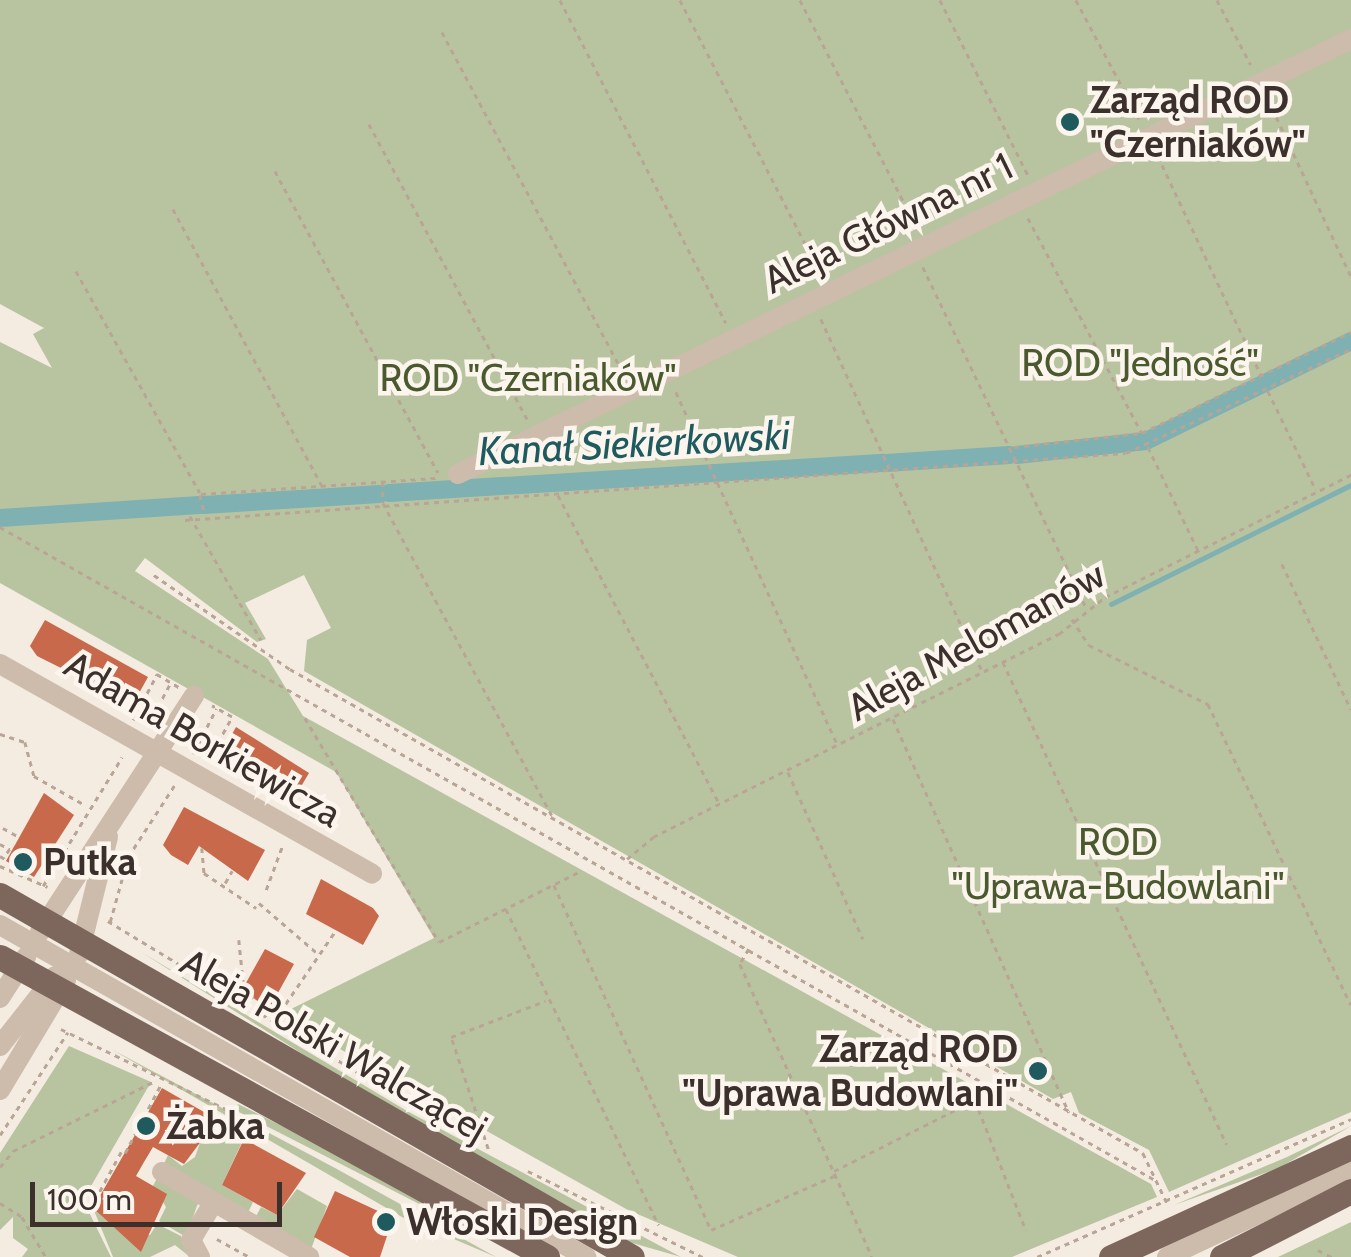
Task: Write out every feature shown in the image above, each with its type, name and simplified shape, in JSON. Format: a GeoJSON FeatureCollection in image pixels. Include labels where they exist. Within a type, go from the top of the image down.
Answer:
{"type":"FeatureCollection","features":[{"type":"Feature","properties":{"kind":"main road","name":"Aleja Polski Walczącej"},"geometry":{"type":"LineString","coordinates":[[7,885],[47,920],[83,942],[632,1257]]}},
{"type":"Feature","properties":{"kind":"main road","name":"Aleja Polski Walczącej"},"geometry":{"type":"LineString","coordinates":[[10,962],[547,1257]]}},
{"type":"Feature","properties":{"kind":"main road"},"geometry":{"type":"LineString","coordinates":[[1112,1257],[1351,1147]]}},
{"type":"Feature","properties":{"kind":"main road"},"geometry":{"type":"LineString","coordinates":[[1222,1257],[1351,1191]]}},
{"type":"Feature","properties":{"kind":"street","name":"Aleja Główna nr 1"},"geometry":{"type":"LineString","coordinates":[[450,476],[1351,39]]}},
{"type":"Feature","properties":{"kind":"street","name":"Adama Borkiewicza"},"geometry":{"type":"LineString","coordinates":[[0,664],[372,874]]}},
{"type":"Feature","properties":{"kind":"street"},"geometry":{"type":"LineString","coordinates":[[0,998],[10,962],[34,944],[108,835],[194,696]]}},
{"type":"Feature","properties":{"kind":"street"},"geometry":{"type":"LineString","coordinates":[[0,1046],[53,988],[83,942],[108,835]]}},
{"type":"Feature","properties":{"kind":"street"},"geometry":{"type":"LineString","coordinates":[[0,925],[586,1257]]}},
{"type":"Feature","properties":{"kind":"street"},"geometry":{"type":"LineString","coordinates":[[0,1090],[53,988]]}},
{"type":"Feature","properties":{"kind":"street"},"geometry":{"type":"LineString","coordinates":[[1167,1257],[1351,1170]]}},
{"type":"Feature","properties":{"kind":"street"},"geometry":{"type":"LineString","coordinates":[[162,1172],[309,1257]]}},
{"type":"Feature","properties":{"kind":"street"},"geometry":{"type":"LineString","coordinates":[[200,1257],[191,1240],[212,1203]]}},
{"type":"Feature","properties":{"kind":"path"},"geometry":{"type":"LineString","coordinates":[[560,0],[734,338]]}},
{"type":"Feature","properties":{"kind":"path"},"geometry":{"type":"LineString","coordinates":[[680,0],[821,295],[890,473],[982,671]]}},
{"type":"Feature","properties":{"kind":"path"},"geometry":{"type":"LineString","coordinates":[[800,0],[1086,608]]}},
{"type":"Feature","properties":{"kind":"path"},"geometry":{"type":"LineString","coordinates":[[940,0],[1027,194],[1142,432]]}},
{"type":"Feature","properties":{"kind":"path"},"geometry":{"type":"LineString","coordinates":[[1076,0],[1148,136],[1262,377]]}},
{"type":"Feature","properties":{"kind":"path"},"geometry":{"type":"LineString","coordinates":[[1217,0],[1351,276]]}},
{"type":"Feature","properties":{"kind":"path"},"geometry":{"type":"LineString","coordinates":[[442,32],[632,388]]}},
{"type":"Feature","properties":{"kind":"path"},"geometry":{"type":"LineString","coordinates":[[369,124],[536,435]]}},
{"type":"Feature","properties":{"kind":"path"},"geometry":{"type":"LineString","coordinates":[[200,496],[450,476],[275,171]]}},
{"type":"Feature","properties":{"kind":"path"},"geometry":{"type":"LineString","coordinates":[[173,209],[323,487]]}},
{"type":"Feature","properties":{"kind":"path"},"geometry":{"type":"LineString","coordinates":[[76,271],[200,496],[205,514]]}},
{"type":"Feature","properties":{"kind":"path"},"geometry":{"type":"LineString","coordinates":[[1011,448],[1142,432],[1351,332]]}},
{"type":"Feature","properties":{"kind":"path"},"geometry":{"type":"LineString","coordinates":[[190,514],[1019,464],[1148,447],[1351,349]]}},
{"type":"Feature","properties":{"kind":"path"},"geometry":{"type":"LineString","coordinates":[[666,371],[838,745]]}},
{"type":"Feature","properties":{"kind":"path"},"geometry":{"type":"LineString","coordinates":[[1268,391],[1317,492]]}},
{"type":"Feature","properties":{"kind":"path"},"geometry":{"type":"LineString","coordinates":[[1148,447],[1199,553]]}},
{"type":"Feature","properties":{"kind":"path","name":"Aleja Melomanów"},"geometry":{"type":"LineString","coordinates":[[627,858],[719,804],[1002,661],[1086,608],[1351,475]]}},
{"type":"Feature","properties":{"kind":"path"},"geometry":{"type":"LineString","coordinates":[[382,482],[384,503],[552,816]]}},
{"type":"Feature","properties":{"kind":"path"},"geometry":{"type":"LineString","coordinates":[[556,493],[719,804]]}},
{"type":"Feature","properties":{"kind":"path"},"geometry":{"type":"LineString","coordinates":[[186,520],[190,514]]}},
{"type":"Feature","properties":{"kind":"path"},"geometry":{"type":"LineString","coordinates":[[190,514],[261,640]]}},
{"type":"Feature","properties":{"kind":"path"},"geometry":{"type":"LineString","coordinates":[[0,527],[1156,1181]]}},
{"type":"Feature","properties":{"kind":"path"},"geometry":{"type":"LineString","coordinates":[[1282,564],[1351,709]]}},
{"type":"Feature","properties":{"kind":"path"},"geometry":{"type":"LineString","coordinates":[[154,575],[290,670],[1143,1154],[1178,1226]]}},
{"type":"Feature","properties":{"kind":"path"},"geometry":{"type":"LineString","coordinates":[[1072,618],[1090,645],[1208,704],[1351,1006]]}},
{"type":"Feature","properties":{"kind":"path"},"geometry":{"type":"LineString","coordinates":[[1002,661],[1227,1145]]}},
{"type":"Feature","properties":{"kind":"path"},"geometry":{"type":"LineString","coordinates":[[138,729],[172,682]]}},
{"type":"Feature","properties":{"kind":"path"},"geometry":{"type":"LineString","coordinates":[[192,759],[216,709]]}},
{"type":"Feature","properties":{"kind":"path"},"geometry":{"type":"LineString","coordinates":[[892,717],[1066,1094],[1069,1113]]}},
{"type":"Feature","properties":{"kind":"path"},"geometry":{"type":"LineString","coordinates":[[306,718],[439,942],[578,872]]}},
{"type":"Feature","properties":{"kind":"path"},"geometry":{"type":"LineString","coordinates":[[0,734],[25,742],[34,776],[88,807]]}},
{"type":"Feature","properties":{"kind":"path"},"geometry":{"type":"LineString","coordinates":[[43,886],[126,749]]}},
{"type":"Feature","properties":{"kind":"path"},"geometry":{"type":"LineString","coordinates":[[787,770],[863,939]]}},
{"type":"Feature","properties":{"kind":"path"},"geometry":{"type":"LineString","coordinates":[[180,779],[128,857],[110,923],[406,1102]]}},
{"type":"Feature","properties":{"kind":"path"},"geometry":{"type":"LineString","coordinates":[[1,831],[20,837]]}},
{"type":"Feature","properties":{"kind":"path"},"geometry":{"type":"LineString","coordinates":[[0,844],[10,849],[4,858]]}},
{"type":"Feature","properties":{"kind":"path"},"geometry":{"type":"LineString","coordinates":[[266,890],[282,844]]}},
{"type":"Feature","properties":{"kind":"path"},"geometry":{"type":"LineString","coordinates":[[202,848],[204,873],[258,906],[318,953]]}},
{"type":"Feature","properties":{"kind":"path"},"geometry":{"type":"LineString","coordinates":[[0,866],[7,885]]}},
{"type":"Feature","properties":{"kind":"path"},"geometry":{"type":"LineString","coordinates":[[7,885],[18,868]]}},
{"type":"Feature","properties":{"kind":"path"},"geometry":{"type":"LineString","coordinates":[[224,884],[232,872]]}},
{"type":"Feature","properties":{"kind":"path"},"geometry":{"type":"LineString","coordinates":[[554,884],[711,1230],[976,1100],[1026,1230]]}},
{"type":"Feature","properties":{"kind":"path"},"geometry":{"type":"LineString","coordinates":[[7,885],[54,889]]}},
{"type":"Feature","properties":{"kind":"path"},"geometry":{"type":"LineString","coordinates":[[506,908],[659,1226]]}},
{"type":"Feature","properties":{"kind":"path"},"geometry":{"type":"LineString","coordinates":[[270,1007],[280,1012],[336,930]]}},
{"type":"Feature","properties":{"kind":"path"},"geometry":{"type":"LineString","coordinates":[[239,940],[244,990],[254,998]]}},
{"type":"Feature","properties":{"kind":"path"},"geometry":{"type":"LineString","coordinates":[[749,948],[740,964],[872,1257]]}},
{"type":"Feature","properties":{"kind":"path"},"geometry":{"type":"LineString","coordinates":[[289,983],[295,986]]}},
{"type":"Feature","properties":{"kind":"path"},"geometry":{"type":"LineString","coordinates":[[488,1149],[450,1037],[547,1000]]}},
{"type":"Feature","properties":{"kind":"path"},"geometry":{"type":"LineString","coordinates":[[55,1027],[112,1049]]}},
{"type":"Feature","properties":{"kind":"path"},"geometry":{"type":"LineString","coordinates":[[0,1135],[68,1032]]}},
{"type":"Feature","properties":{"kind":"path"},"geometry":{"type":"LineString","coordinates":[[0,1168],[13,1150],[155,1081]]}},
{"type":"Feature","properties":{"kind":"path"},"geometry":{"type":"LineString","coordinates":[[90,1209],[161,1084]]}},
{"type":"Feature","properties":{"kind":"path"},"geometry":{"type":"LineString","coordinates":[[1037,1257],[1351,1119]]}},
{"type":"Feature","properties":{"kind":"path"},"geometry":{"type":"LineString","coordinates":[[475,1142],[504,1158]]}},
{"type":"Feature","properties":{"kind":"path"},"geometry":{"type":"LineString","coordinates":[[518,1166],[703,1257]]}},
{"type":"Feature","properties":{"kind":"path"},"geometry":{"type":"LineString","coordinates":[[0,1203],[22,1218],[46,1257]]}},
{"type":"Feature","properties":{"kind":"path"},"geometry":{"type":"LineString","coordinates":[[198,1228],[250,1257]]}},
{"type":"Feature","properties":{"kind":"path"},"geometry":{"type":"LineString","coordinates":[[1318,1250],[1332,1257]]}},
{"type":"Feature","properties":{"kind":"green space"},"geometry":{"type":"Polygon","coordinates":[[[0,0],[1351,0],[1351,1112],[1169,1192],[1149,1150],[1079,1113],[1071,1092],[1053,1099],[304,671],[307,640],[331,628],[304,575],[245,603],[266,639],[257,642],[145,558],[135,571],[268,659],[303,716],[1151,1184],[1157,1197],[1012,1257],[738,1257],[628,1210],[279,1015],[434,938],[336,772],[0,583],[0,342],[52,368],[33,334],[44,328],[0,304],[0,0]]]}},
{"type":"Feature","properties":{"kind":"green space"},"geometry":{"type":"Polygon","coordinates":[[[141,952],[407,1111],[681,1257],[629,1242],[385,1106],[141,952]]]}},
{"type":"Feature","properties":{"kind":"green space"},"geometry":{"type":"Polygon","coordinates":[[[69,1046],[151,1082],[83,1200],[111,1257],[22,1257],[28,1249],[13,1238],[13,1217],[0,1230],[0,1153],[69,1046]]]}},
{"type":"Feature","properties":{"kind":"green space"},"geometry":{"type":"Polygon","coordinates":[[[111,1049],[335,1168],[496,1257],[402,1217],[111,1049]]]}},
{"type":"Feature","properties":{"kind":"green space"},"geometry":{"type":"Polygon","coordinates":[[[238,1104],[328,1149],[523,1257],[235,1110],[238,1104]]]}},
{"type":"Feature","properties":{"kind":"green space"},"geometry":{"type":"Polygon","coordinates":[[[207,1123],[242,1142],[222,1185],[253,1202],[247,1215],[162,1168],[168,1155],[182,1166],[195,1157],[207,1123]]]}},
{"type":"Feature","properties":{"kind":"green space"},"geometry":{"type":"Polygon","coordinates":[[[1351,1126],[1279,1168],[1174,1205],[1287,1157],[1351,1126]]]}},
{"type":"Feature","properties":{"kind":"green space"},"geometry":{"type":"Polygon","coordinates":[[[159,1174],[198,1203],[186,1237],[159,1221],[166,1207],[153,1186],[159,1174]]]}},
{"type":"Feature","properties":{"kind":"green space"},"geometry":{"type":"Polygon","coordinates":[[[297,1189],[327,1206],[310,1252],[254,1220],[261,1207],[277,1215],[297,1189]]]}},
{"type":"Feature","properties":{"kind":"green space"},"geometry":{"type":"Polygon","coordinates":[[[93,1208],[115,1228],[150,1235],[157,1224],[181,1236],[190,1257],[175,1245],[150,1257],[113,1257],[93,1208]]]}},
{"type":"Feature","properties":{"kind":"green space"},"geometry":{"type":"Polygon","coordinates":[[[1351,1222],[1351,1257],[1278,1257],[1301,1246],[1351,1222]]]}},
{"type":"Feature","properties":{"kind":"building"},"geometry":{"type":"Polygon","coordinates":[[[45,620],[148,677],[133,704],[37,656],[30,646],[45,620]]]}},
{"type":"Feature","properties":{"kind":"building"},"geometry":{"type":"Polygon","coordinates":[[[236,727],[309,773],[293,800],[219,758],[236,727]]]}},
{"type":"Feature","properties":{"kind":"building"},"geometry":{"type":"Polygon","coordinates":[[[44,793],[74,815],[34,877],[6,861],[44,793]]]}},
{"type":"Feature","properties":{"kind":"building"},"geometry":{"type":"Polygon","coordinates":[[[184,807],[265,850],[248,881],[199,846],[188,865],[171,855],[163,845],[184,807]]]}},
{"type":"Feature","properties":{"kind":"building"},"geometry":{"type":"Polygon","coordinates":[[[321,879],[373,908],[379,916],[363,945],[306,914],[321,879]]]}},
{"type":"Feature","properties":{"kind":"building"},"geometry":{"type":"Polygon","coordinates":[[[265,949],[294,964],[269,1009],[242,990],[265,949]]]}},
{"type":"Feature","properties":{"kind":"building"},"geometry":{"type":"Polygon","coordinates":[[[162,1088],[211,1116],[211,1128],[184,1164],[153,1147],[136,1176],[167,1194],[141,1252],[93,1208],[162,1088]]]}},
{"type":"Feature","properties":{"kind":"building"},"geometry":{"type":"Polygon","coordinates":[[[244,1139],[306,1173],[277,1215],[222,1185],[244,1139]]]}},
{"type":"Feature","properties":{"kind":"building"},"geometry":{"type":"Polygon","coordinates":[[[335,1191],[393,1218],[380,1257],[350,1257],[314,1237],[335,1191]]]}},
{"type":"Feature","properties":{"kind":"waterway","name":"Kanał Siekierkowski"},"geometry":{"type":"LineString","coordinates":[[1017,455],[1146,441],[1351,341]]}},
{"type":"Feature","properties":{"kind":"waterway","name":"Kanał Siekierkowski"},"geometry":{"type":"LineString","coordinates":[[886,463],[1010,455]]}},
{"type":"Feature","properties":{"kind":"waterway","name":"Kanał Siekierkowski"},"geometry":{"type":"LineString","coordinates":[[389,493],[884,463]]}},
{"type":"Feature","properties":{"kind":"waterway"},"geometry":{"type":"LineString","coordinates":[[1111,604],[1351,485]]}},
{"type":"Feature","properties":{"kind":"waterway","name":"Kanał Siekierkowski"},"geometry":{"type":"LineString","coordinates":[[204,505],[380,494]]}},
{"type":"Feature","properties":{"kind":"waterway","name":"Kanał Siekierkowski"},"geometry":{"type":"LineString","coordinates":[[0,518],[200,505]]}},
{"type":"Feature","properties":{"kind":"place","name":"Zarząd ROD \"Czerniaków\""},"geometry":{"type":"Point","coordinates":[1070,122]}},
{"type":"Feature","properties":{"kind":"place","name":"Putka"},"geometry":{"type":"Point","coordinates":[23,862]}},
{"type":"Feature","properties":{"kind":"place","name":"Zarząd ROD \"Uprawa Budowlani\""},"geometry":{"type":"Point","coordinates":[1038,1071]}},
{"type":"Feature","properties":{"kind":"place","name":"Żabka"},"geometry":{"type":"Point","coordinates":[146,1126]}},
{"type":"Feature","properties":{"kind":"place","name":"Włoski Design"},"geometry":{"type":"Point","coordinates":[386,1222]}},
{"type":"Feature","properties":{"kind":"park label","name":"ROD \"Jedność\""},"geometry":{"type":"Point","coordinates":[1140,363]}},
{"type":"Feature","properties":{"kind":"park label","name":"ROD \"Czerniaków\""},"geometry":{"type":"Point","coordinates":[528,378]}},
{"type":"Feature","properties":{"kind":"park label","name":"ROD \"Uprawa-Budowlani\""},"geometry":{"type":"Point","coordinates":[1118,864]}}]}
